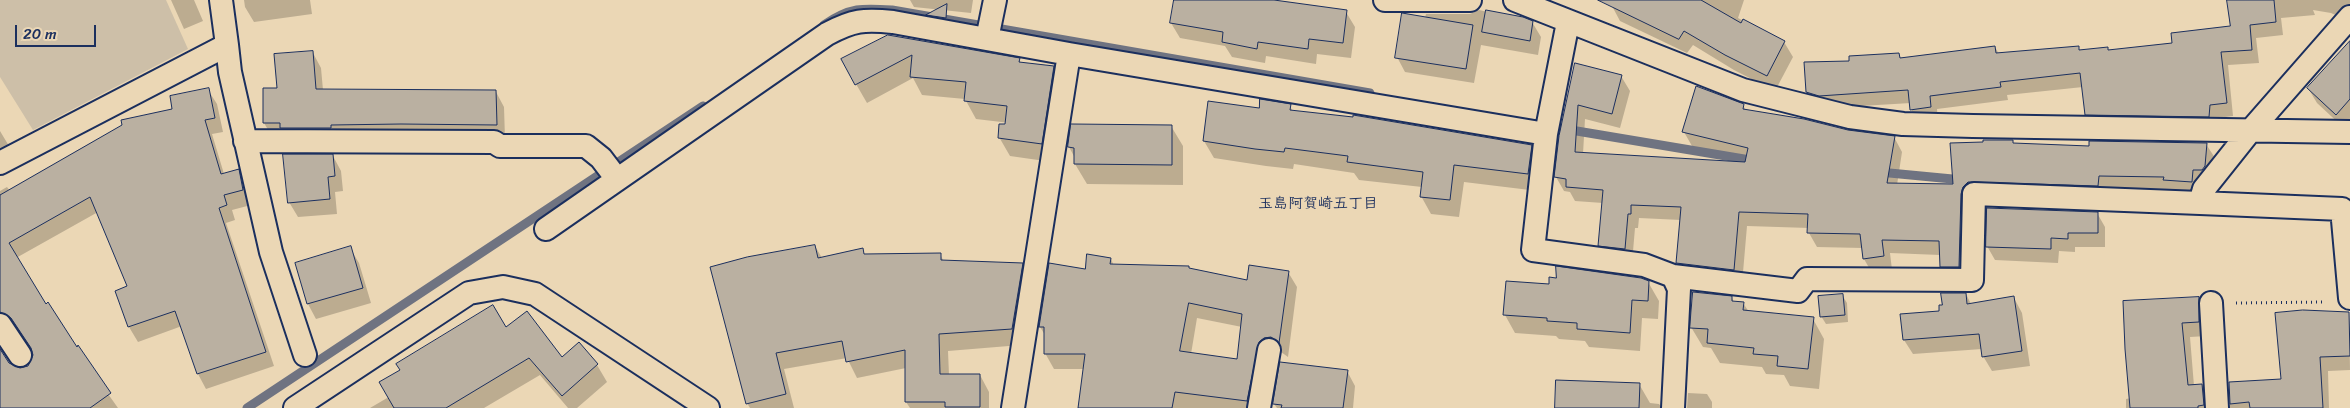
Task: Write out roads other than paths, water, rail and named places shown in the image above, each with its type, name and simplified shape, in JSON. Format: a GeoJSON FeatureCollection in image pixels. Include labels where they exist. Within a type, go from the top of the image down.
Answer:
{"type":"FeatureCollection","features":[{"type":"Feature","properties":{"kind":"street"},"geometry":{"type":"LineString","coordinates":[[221,0],[230,72],[271,252],[305,355]]}},
{"type":"Feature","properties":{"kind":"street"},"geometry":{"type":"LineString","coordinates":[[989,31],[995,0]]}},
{"type":"Feature","properties":{"kind":"street"},"geometry":{"type":"LineString","coordinates":[[1385,0],[1470,0]]}},
{"type":"Feature","properties":{"kind":"street"},"geometry":{"type":"LineString","coordinates":[[1515,0],[1743,90],[1850,117],[1903,124],[2350,132]]}},
{"type":"Feature","properties":{"kind":"street"},"geometry":{"type":"LineString","coordinates":[[2202,197],[2251,130],[2350,17]]}},
{"type":"Feature","properties":{"kind":"street"},"geometry":{"type":"LineString","coordinates":[[546,228],[612,172],[827,34],[848,23],[866,19],[989,31],[1069,54],[1546,134]]}},
{"type":"Feature","properties":{"kind":"street"},"geometry":{"type":"LineString","coordinates":[[1568,22],[1546,134],[1533,250],[1644,265],[1673,276],[1798,291],[1807,278],[1972,280],[1974,194],[2202,197],[2342,209],[2340,300]]}},
{"type":"Feature","properties":{"kind":"street"},"geometry":{"type":"LineString","coordinates":[[0,163],[227,45]]}},
{"type":"Feature","properties":{"kind":"street"},"geometry":{"type":"LineString","coordinates":[[1013,408],[1069,54]]}},
{"type":"Feature","properties":{"kind":"street"},"geometry":{"type":"LineString","coordinates":[[245,141],[494,142],[500,146],[586,146],[594,150],[612,172]]}},
{"type":"Feature","properties":{"kind":"street"},"geometry":{"type":"LineString","coordinates":[[1673,276],[1679,289],[1673,408]]}},
{"type":"Feature","properties":{"kind":"street"},"geometry":{"type":"LineString","coordinates":[[294,408],[469,294],[503,287],[535,294],[708,408]]}},
{"type":"Feature","properties":{"kind":"street"},"geometry":{"type":"LineString","coordinates":[[2211,304],[2217,408]]}},
{"type":"Feature","properties":{"kind":"street"},"geometry":{"type":"LineString","coordinates":[[0,326],[20,355]]}},
{"type":"Feature","properties":{"kind":"street"},"geometry":{"type":"LineString","coordinates":[[1259,408],[1269,350]]}},
{"type":"Feature","properties":{"kind":"waterway"},"geometry":{"type":"LineString","coordinates":[[824,25],[833,19],[857,10],[892,10],[1370,93]]}},
{"type":"Feature","properties":{"kind":"waterway"},"geometry":{"type":"LineString","coordinates":[[247,408],[703,106]]}},
{"type":"Feature","properties":{"kind":"waterway"},"geometry":{"type":"LineString","coordinates":[[1547,126],[1756,161]]}},
{"type":"Feature","properties":{"kind":"waterway"},"geometry":{"type":"LineString","coordinates":[[1879,172],[1963,180]]}},
{"type":"Feature","properties":{"kind":"waterway"},"geometry":{"type":"LineString","coordinates":[[1988,182],[2028,185]]}},
{"type":"Feature","properties":{"kind":"district","name":"玉島阿賀崎五丁目"},"geometry":{"type":"Point","coordinates":[1318,204]}}]}
